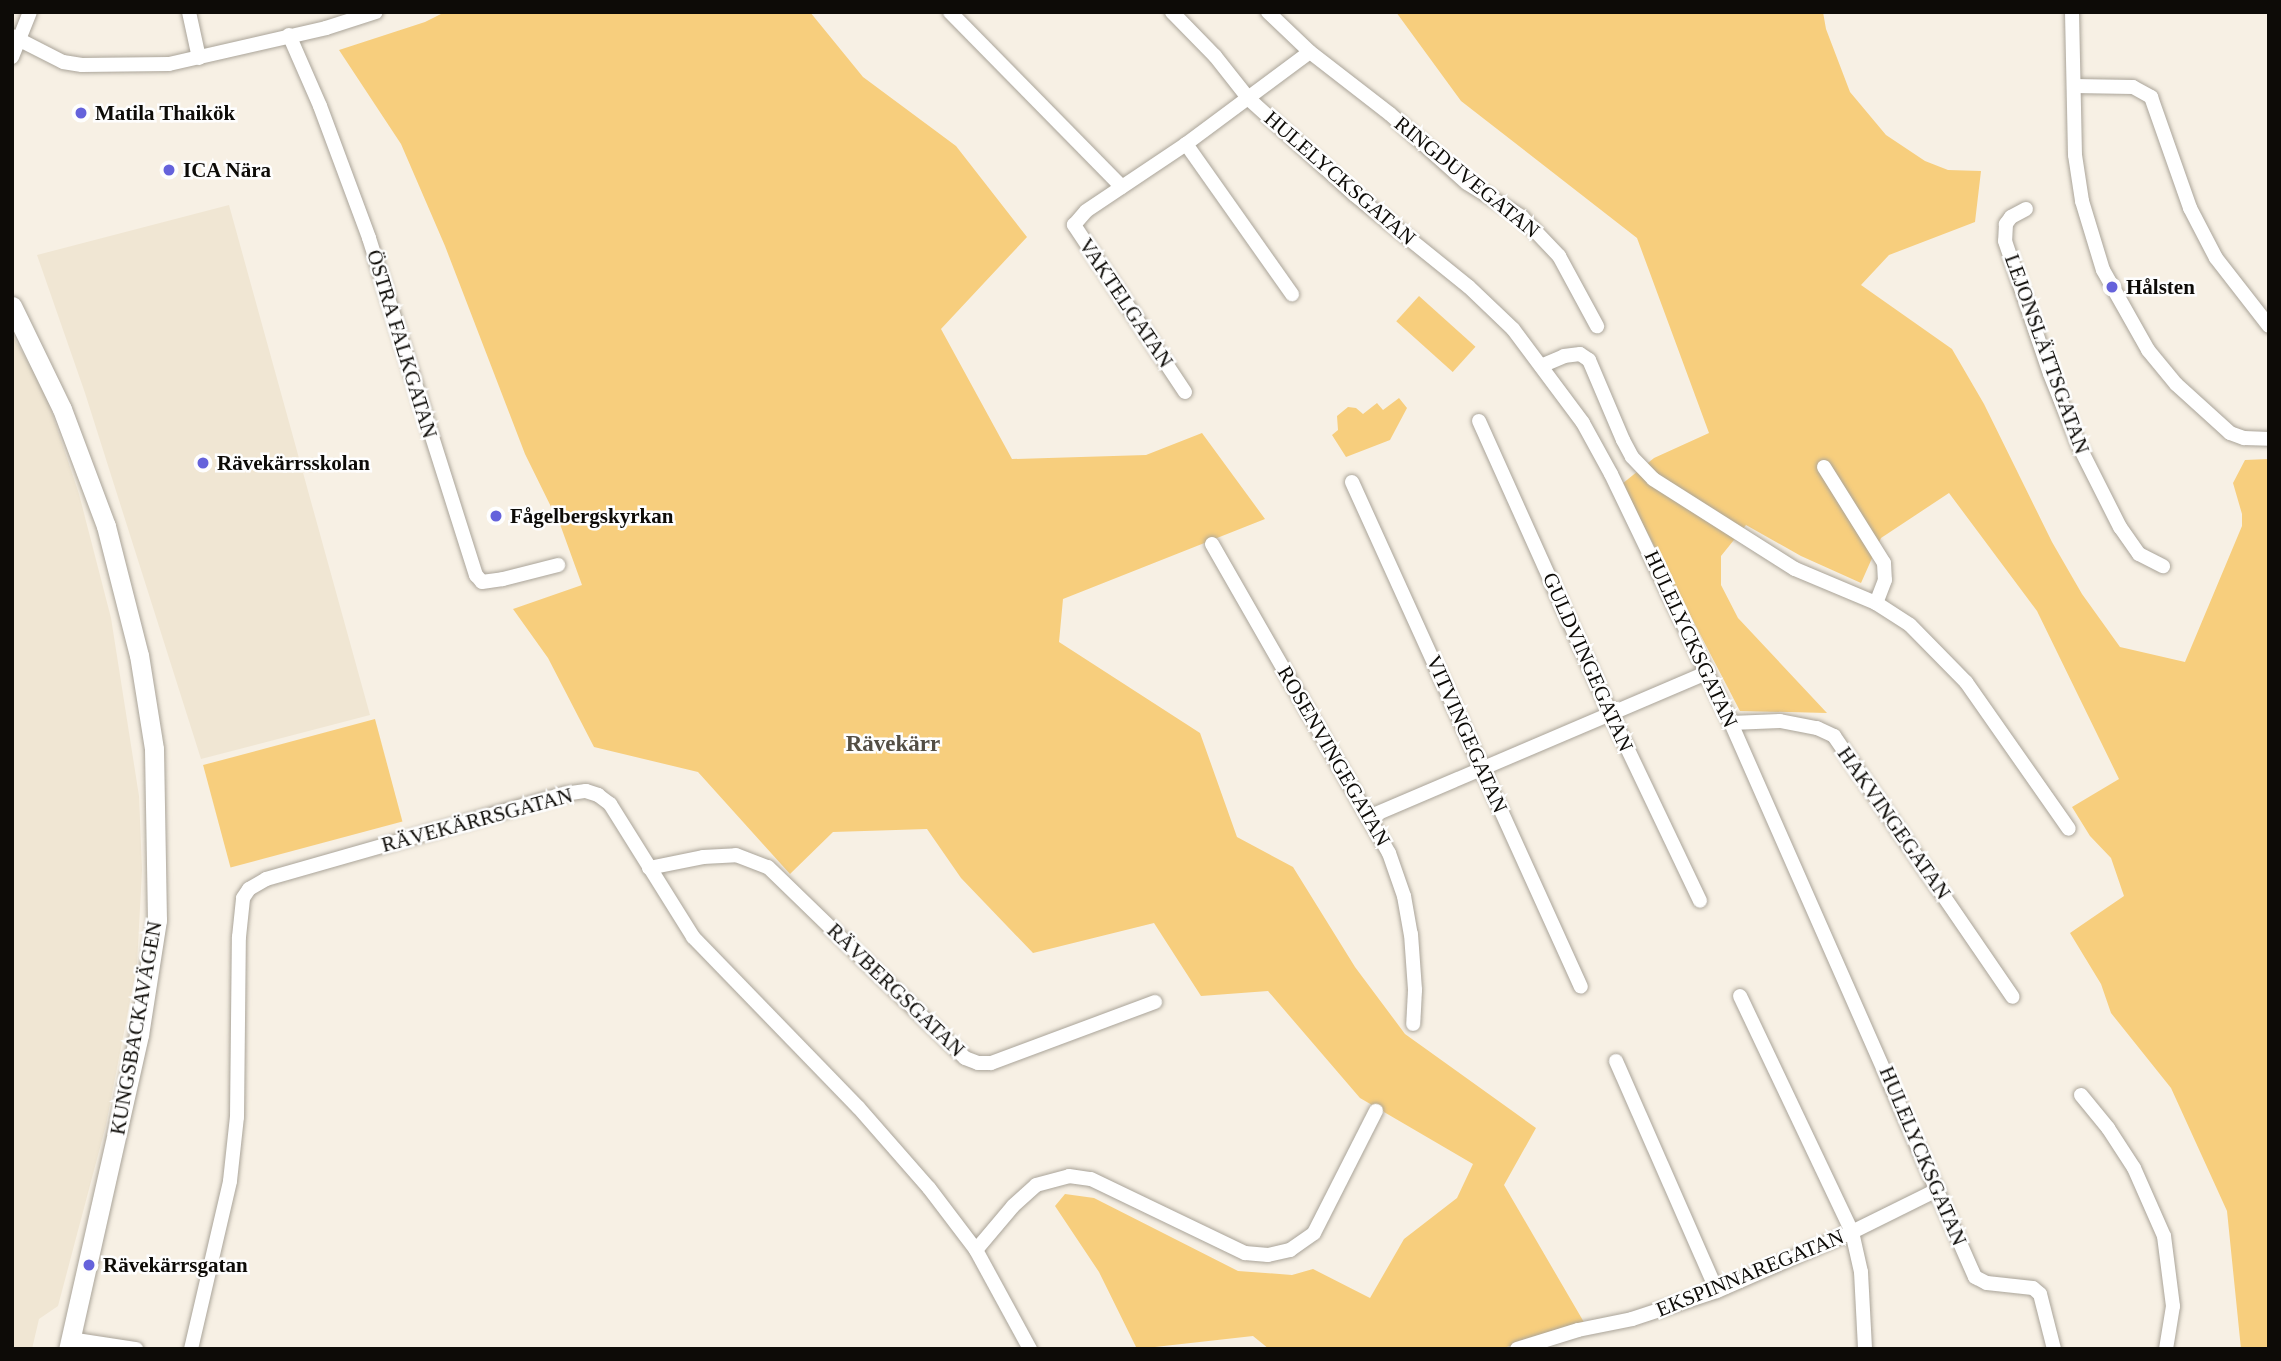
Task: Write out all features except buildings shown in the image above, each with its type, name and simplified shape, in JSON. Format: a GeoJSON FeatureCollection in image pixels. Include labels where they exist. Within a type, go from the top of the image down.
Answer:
{"type":"FeatureCollection","features":[{"type":"Feature","properties":{"kind":"street"},"geometry":{"type":"LineString","coordinates":[[12,57],[16,39],[30,12]]}},
{"type":"Feature","properties":{"kind":"street"},"geometry":{"type":"LineString","coordinates":[[189,12],[199,58]]}},
{"type":"Feature","properties":{"kind":"street"},"geometry":{"type":"LineString","coordinates":[[16,39],[63,62],[146,66],[199,58],[343,18],[376,12]]}},
{"type":"Feature","properties":{"kind":"street"},"geometry":{"type":"LineString","coordinates":[[950,12],[1122,187]]}},
{"type":"Feature","properties":{"kind":"street","name":"HULELYCKSGATAN"},"geometry":{"type":"LineString","coordinates":[[1172,12],[1215,56],[1249,99],[1355,195],[1469,287],[1513,329],[1583,423],[1611,474],[1731,723],[1975,1277],[1987,1283],[2025,1286],[2040,1294],[2054,1349]]}},
{"type":"Feature","properties":{"kind":"street","name":"RINGDUVEGATAN"},"geometry":{"type":"LineString","coordinates":[[1268,12],[1310,52],[1390,114],[1467,183],[1522,217],[1559,256],[1597,327]]}},
{"type":"Feature","properties":{"kind":"street"},"geometry":{"type":"LineString","coordinates":[[2072,12],[2075,155],[2082,201],[2103,270],[2148,350],[2194,403],[2230,433],[2244,438],[2269,439]]}},
{"type":"Feature","properties":{"kind":"street","name":"ÖSTRA FALKGATAN"},"geometry":{"type":"LineString","coordinates":[[289,34],[320,106],[369,238],[476,575],[482,582],[558,565]]}},
{"type":"Feature","properties":{"kind":"street","name":"VAKTELGATAN"},"geometry":{"type":"LineString","coordinates":[[1185,392],[1074,225],[1086,211],[1186,144],[1310,52]]}},
{"type":"Feature","properties":{"kind":"street"},"geometry":{"type":"LineString","coordinates":[[2074,86],[2133,87],[2151,97],[2190,208],[2216,258],[2269,326]]}},
{"type":"Feature","properties":{"kind":"street"},"geometry":{"type":"LineString","coordinates":[[1186,144],[1292,294]]}},
{"type":"Feature","properties":{"kind":"street","name":"LEJONSLÄTTSGATAN"},"geometry":{"type":"LineString","coordinates":[[2026,209],[2011,217],[2004,232],[2005,241],[2050,374],[2079,446],[2120,527],[2139,554],[2163,566]]}},
{"type":"Feature","properties":{"kind":"street","name":"KUNGSBACKAVÄGEN"},"geometry":{"type":"LineString","coordinates":[[12,306],[62,409],[106,526],[134,631],[153,750],[157,829],[156,920],[139,1035],[69,1344]]}},
{"type":"Feature","properties":{"kind":"street"},"geometry":{"type":"LineString","coordinates":[[1541,366],[1564,356],[1580,354],[1589,360],[1632,457],[1653,479],[1795,569],[1876,603],[1910,625],[1966,682],[2069,829]]}},
{"type":"Feature","properties":{"kind":"street","name":"GULDVINGEGATAN"},"geometry":{"type":"LineString","coordinates":[[1479,421],[1610,712],[1700,901]]}},
{"type":"Feature","properties":{"kind":"street"},"geometry":{"type":"LineString","coordinates":[[1824,467],[1884,563],[1885,580],[1876,603]]}},
{"type":"Feature","properties":{"kind":"street","name":"VITVINGEGATAN"},"geometry":{"type":"LineString","coordinates":[[1352,482],[1581,987]]}},
{"type":"Feature","properties":{"kind":"street","name":"ROSENVINGEGATAN"},"geometry":{"type":"LineString","coordinates":[[1212,544],[1371,816],[1389,853],[1409,922],[1415,990],[1413,1024]]}},
{"type":"Feature","properties":{"kind":"street"},"geometry":{"type":"LineString","coordinates":[[1371,816],[1482,766],[1707,673]]}},
{"type":"Feature","properties":{"kind":"street","name":"HAKVINGEGATAN"},"geometry":{"type":"LineString","coordinates":[[1731,723],[1780,721],[1817,728],[1834,736],[2013,997]]}},
{"type":"Feature","properties":{"kind":"street","name":"RÄVEKÄRRSGATAN"},"geometry":{"type":"LineString","coordinates":[[191,1349],[230,1181],[237,1105],[239,937],[243,898],[249,889],[266,879],[564,794],[586,792],[598,795],[610,804],[693,937],[858,1107],[929,1188],[976,1250],[1030,1349]]}},
{"type":"Feature","properties":{"kind":"street","name":"RÄVBERGSGATAN"},"geometry":{"type":"LineString","coordinates":[[649,868],[703,857],[736,855],[768,867],[965,1058],[978,1063],[991,1063],[1155,1002]]}},
{"type":"Feature","properties":{"kind":"street"},"geometry":{"type":"LineString","coordinates":[[1740,996],[1852,1232],[1861,1272],[1865,1349]]}},
{"type":"Feature","properties":{"kind":"street"},"geometry":{"type":"LineString","coordinates":[[1616,1061],[1717,1291]]}},
{"type":"Feature","properties":{"kind":"street"},"geometry":{"type":"LineString","coordinates":[[2081,1095],[2108,1128],[2134,1168],[2164,1237],[2173,1306],[2166,1349]]}},
{"type":"Feature","properties":{"kind":"street"},"geometry":{"type":"LineString","coordinates":[[976,1250],[1036,1185],[1069,1176],[1091,1179],[1245,1253],[1268,1255],[1290,1250],[1314,1233],[1376,1111]]}},
{"type":"Feature","properties":{"kind":"street","name":"EKSPINNAREGATAN"},"geometry":{"type":"LineString","coordinates":[[1517,1349],[1578,1330],[1632,1319],[1717,1291],[1852,1232],[1937,1190]]}},
{"type":"Feature","properties":{"kind":"street"},"geometry":{"type":"LineString","coordinates":[[69,1344],[136,1349]]}},
{"type":"Feature","properties":{"kind":"shaded area"},"geometry":{"type":"Polygon","coordinates":[[[445,12],[810,12],[863,77],[956,146],[1027,237],[941,329],[1012,459],[1146,455],[1202,433],[1265,519],[1063,599],[1059,642],[1200,733],[1237,837],[1293,867],[1355,967],[1405,1034],[1536,1128],[1504,1185],[1585,1324],[1500,1349],[1269,1349],[1253,1336],[1137,1349],[1099,1272],[1055,1206],[1065,1194],[1094,1198],[1238,1271],[1292,1275],[1313,1269],[1370,1298],[1404,1239],[1457,1198],[1473,1164],[1360,1098],[1268,991],[1201,996],[1154,923],[1033,953],[961,878],[927,829],[833,832],[790,874],[698,772],[594,747],[548,658],[513,609],[582,585],[561,527],[525,454],[445,246],[401,144],[339,50],[425,22],[445,12]]]}},
{"type":"Feature","properties":{"kind":"shaded area"},"geometry":{"type":"Polygon","coordinates":[[[1396,12],[1823,12],[1826,29],[1850,92],[1886,135],[1925,161],[1948,170],[1981,171],[1975,222],[1889,255],[1861,285],[1952,349],[1984,404],[2052,542],[2082,594],[2120,647],[2185,662],[2242,526],[2242,514],[2233,483],[2245,460],[2269,459],[2269,1349],[2241,1349],[2227,1211],[2171,1088],[2111,1013],[2101,984],[2070,933],[2124,896],[2111,858],[2090,836],[2072,807],[2119,779],[2037,611],[1949,493],[1881,538],[1861,583],[1801,556],[1746,525],[1721,556],[1721,585],[1738,618],[1827,713],[1740,711],[1622,484],[1654,458],[1709,433],[1637,238],[1461,101],[1396,12]]]}},
{"type":"Feature","properties":{"kind":"shaded area","name":"Rävekärrsskolan"},"geometry":{"type":"Polygon","coordinates":[[[229,205],[370,715],[201,759],[85,393],[37,255],[229,205]]]}},
{"type":"Feature","properties":{"kind":"shaded area"},"geometry":{"type":"Polygon","coordinates":[[[1419,296],[1475,347],[1453,372],[1396,321],[1419,296]]]}},
{"type":"Feature","properties":{"kind":"shaded area"},"geometry":{"type":"Polygon","coordinates":[[[12,335],[44,389],[79,494],[111,618],[139,796],[142,870],[137,965],[106,1125],[58,1306],[39,1319],[32,1349],[12,1349],[12,335]]]}},
{"type":"Feature","properties":{"kind":"shaded area"},"geometry":{"type":"Polygon","coordinates":[[[1399,398],[1407,408],[1390,440],[1346,457],[1332,435],[1338,430],[1337,416],[1348,407],[1356,408],[1363,414],[1377,403],[1383,410],[1399,398]]]}},
{"type":"Feature","properties":{"kind":"shaded area"},"geometry":{"type":"Polygon","coordinates":[[[375,719],[402,821],[231,867],[203,765],[375,719]]]}},
{"type":"Feature","properties":{"kind":"place","name":"Matila Thaikök"},"geometry":{"type":"Point","coordinates":[81,113]}},
{"type":"Feature","properties":{"kind":"place","name":"ICA Nära"},"geometry":{"type":"Point","coordinates":[169,170]}},
{"type":"Feature","properties":{"kind":"place","name":"Hålsten"},"geometry":{"type":"Point","coordinates":[2112,287]}},
{"type":"Feature","properties":{"kind":"place","name":"Rävekärrsskolan"},"geometry":{"type":"Point","coordinates":[203,463]}},
{"type":"Feature","properties":{"kind":"place","name":"Fågelbergskyrkan"},"geometry":{"type":"Point","coordinates":[496,516]}},
{"type":"Feature","properties":{"kind":"place","name":"Rävekärrsgatan"},"geometry":{"type":"Point","coordinates":[89,1265]}},
{"type":"Feature","properties":{"kind":"district","name":"Rävekärr"},"geometry":{"type":"Point","coordinates":[893,744]}}]}
